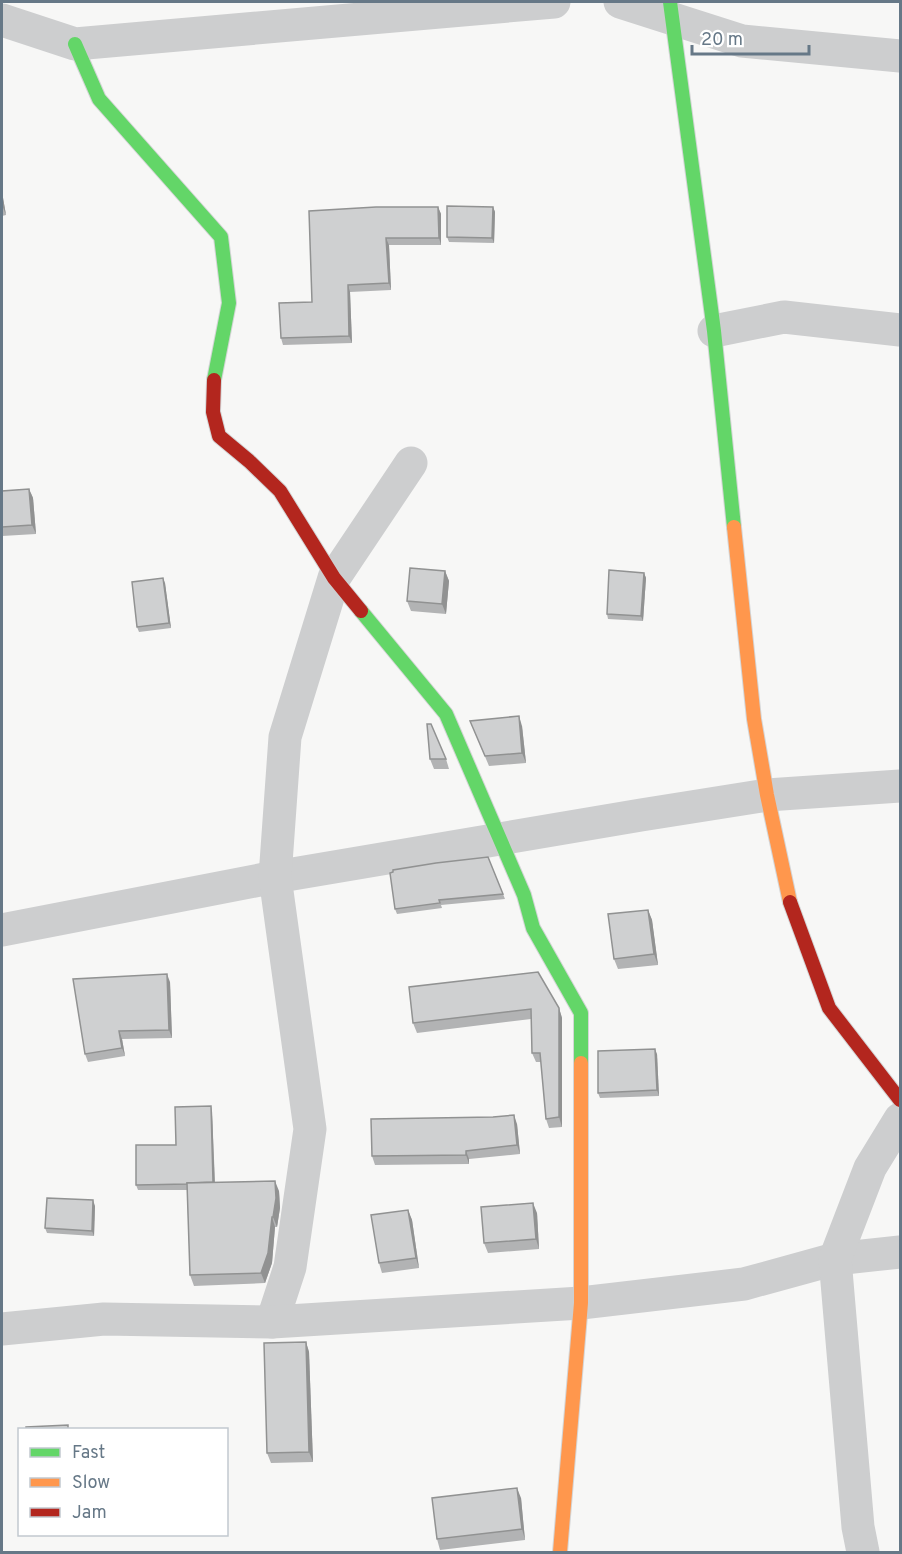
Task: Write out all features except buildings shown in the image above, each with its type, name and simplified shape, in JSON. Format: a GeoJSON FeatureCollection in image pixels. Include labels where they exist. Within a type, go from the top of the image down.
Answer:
{"type":"FeatureCollection","features":[{"type":"Feature","properties":{"kind":"street"},"geometry":{"type":"LineString","coordinates":[[3,17],[75,44],[554,2]]}},
{"type":"Feature","properties":{"kind":"street"},"geometry":{"type":"LineString","coordinates":[[620,2],[670,10],[742,41],[900,56]]}},
{"type":"Feature","properties":{"kind":"street"},"geometry":{"type":"LineString","coordinates":[[670,10],[714,330],[753,707],[767,795],[790,903],[828,1008],[900,1100]]}},
{"type":"Feature","properties":{"kind":"street"},"geometry":{"type":"LineString","coordinates":[[75,44],[99,99],[221,237],[229,303],[213,384],[213,412],[219,436],[280,491],[334,579],[446,714],[524,895],[534,928],[581,1013],[581,1303],[560,1552]]}},
{"type":"Feature","properties":{"kind":"street"},"geometry":{"type":"LineString","coordinates":[[714,330],[784,317],[900,330]]}},
{"type":"Feature","properties":{"kind":"street"},"geometry":{"type":"LineString","coordinates":[[272,1322],[290,1267],[310,1129],[275,877],[285,737],[334,579],[411,462]]}},
{"type":"Feature","properties":{"kind":"street"},"geometry":{"type":"LineString","coordinates":[[2,930],[275,877],[767,795],[900,786]]}},
{"type":"Feature","properties":{"kind":"street"},"geometry":{"type":"LineString","coordinates":[[863,1552],[858,1527],[836,1260],[870,1168],[900,1119]]}},
{"type":"Feature","properties":{"kind":"street"},"geometry":{"type":"LineString","coordinates":[[2,1329],[104,1319],[272,1322],[581,1303],[744,1284],[836,1260],[900,1252]]}},
{"type":"Feature","properties":{"kind":"traffic: fast"},"geometry":{"type":"LineString","coordinates":[[670,2],[714,331],[734,527]]}},
{"type":"Feature","properties":{"kind":"traffic: fast"},"geometry":{"type":"LineString","coordinates":[[75,44],[99,99],[221,237],[229,303],[214,380]]}},
{"type":"Feature","properties":{"kind":"traffic: fast"},"geometry":{"type":"LineString","coordinates":[[361,611],[446,714],[524,895],[533,928],[581,1013],[581,1063]]}},
{"type":"Feature","properties":{"kind":"traffic: slow"},"geometry":{"type":"LineString","coordinates":[[734,527],[754,719],[767,795],[790,902]]}},
{"type":"Feature","properties":{"kind":"traffic: slow"},"geometry":{"type":"LineString","coordinates":[[560,1552],[581,1303],[581,1063]]}},
{"type":"Feature","properties":{"kind":"traffic: jam"},"geometry":{"type":"LineString","coordinates":[[214,380],[213,412],[219,436],[280,491],[334,578],[361,611]]}},
{"type":"Feature","properties":{"kind":"traffic: jam"},"geometry":{"type":"LineString","coordinates":[[790,902],[829,1008],[900,1100]]}}]}
